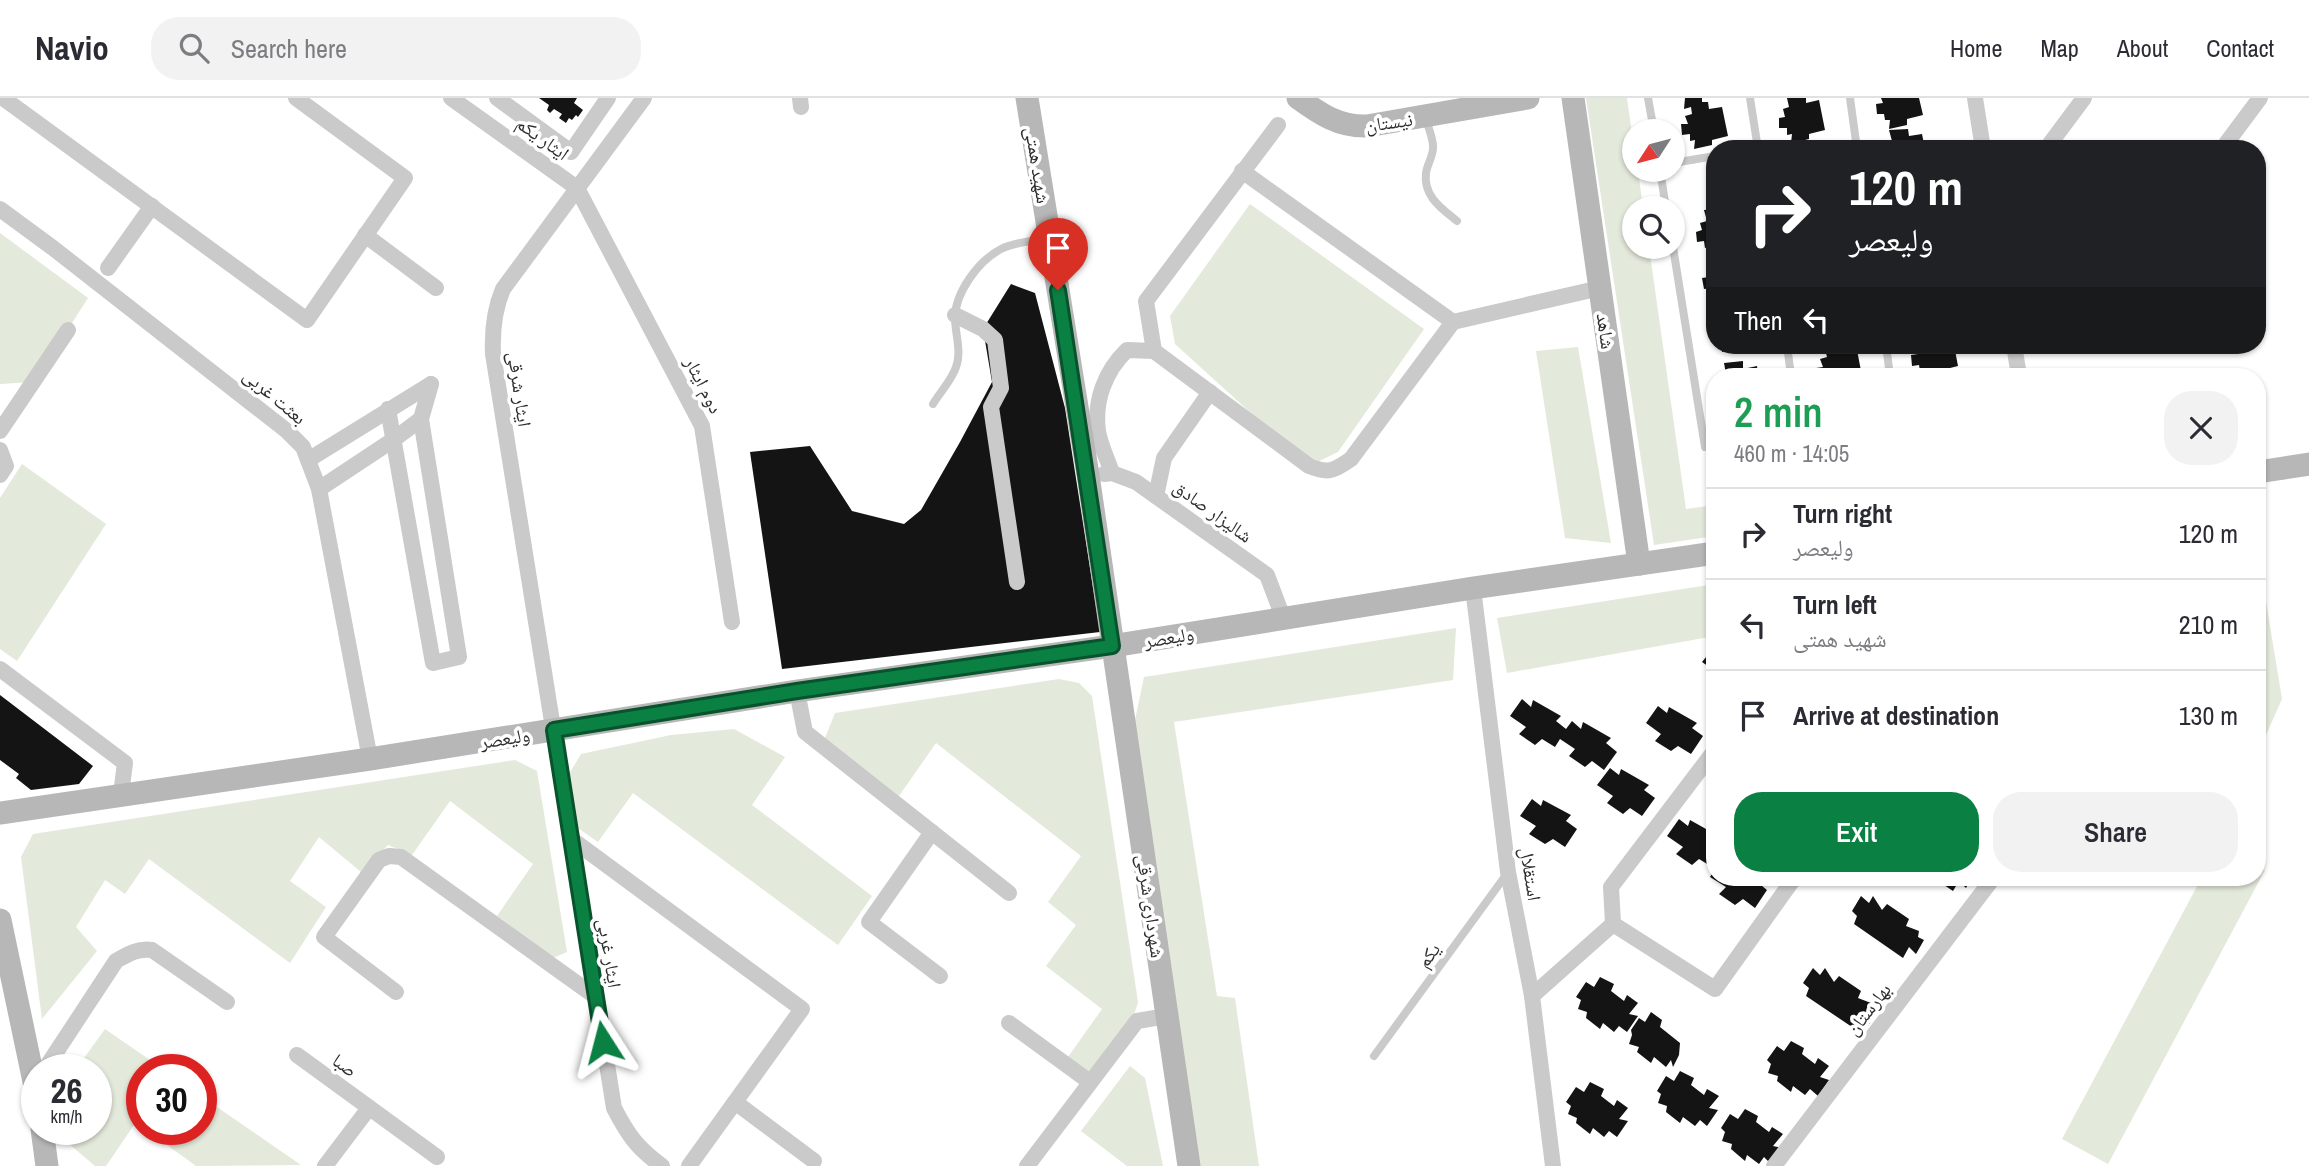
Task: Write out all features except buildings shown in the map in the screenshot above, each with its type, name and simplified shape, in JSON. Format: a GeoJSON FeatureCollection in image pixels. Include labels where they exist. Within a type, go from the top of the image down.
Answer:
{"type":"FeatureCollection","features":[{"type":"Feature","properties":{"kind":"main road","name":"شهید همتی"},"geometry":{"type":"LineString","coordinates":[[1027,98],[1088,475],[1112,646]]}},
{"type":"Feature","properties":{"kind":"main road","name":"نيستان"},"geometry":{"type":"LineString","coordinates":[[1298,98],[1334,122],[1350,127],[1528,98]]}},
{"type":"Feature","properties":{"kind":"main road","name":"شاهد"},"geometry":{"type":"LineString","coordinates":[[1573,98],[1639,564]]}},
{"type":"Feature","properties":{"kind":"main road"},"geometry":{"type":"LineString","coordinates":[[2266,472],[2308,470]]}},
{"type":"Feature","properties":{"kind":"main road","name":"ولیعصر"},"geometry":{"type":"LineString","coordinates":[[0,813],[1706,554]]}},
{"type":"Feature","properties":{"kind":"main road","name":"شهرداری شرقی"},"geometry":{"type":"LineString","coordinates":[[1112,646],[1189,1166]]}},
{"type":"Feature","properties":{"kind":"main road"},"geometry":{"type":"LineString","coordinates":[[0,920],[31,1054]]}},
{"type":"Feature","properties":{"kind":"main road"},"geometry":{"type":"LineString","coordinates":[[45,1145],[49,1164]]}},
{"type":"Feature","properties":{"kind":"street"},"geometry":{"type":"LineString","coordinates":[[3,98],[307,320],[405,178],[296,98]]}},
{"type":"Feature","properties":{"kind":"street","name":"ایثار یکم"},"geometry":{"type":"LineString","coordinates":[[451,98],[577,188]]}},
{"type":"Feature","properties":{"kind":"street"},"geometry":{"type":"LineString","coordinates":[[497,98],[571,152],[608,98]]}},
{"type":"Feature","properties":{"kind":"street","name":"ایثار شرقی"},"geometry":{"type":"LineString","coordinates":[[554,730],[495,368],[492,339],[496,305],[503,289],[643,98]]}},
{"type":"Feature","properties":{"kind":"street"},"geometry":{"type":"LineString","coordinates":[[1975,98],[1982,140]]}},
{"type":"Feature","properties":{"kind":"street"},"geometry":{"type":"LineString","coordinates":[[2053,140],[2084,98]]}},
{"type":"Feature","properties":{"kind":"street"},"geometry":{"type":"LineString","coordinates":[[2228,140],[2256,99]]}},
{"type":"Feature","properties":{"kind":"street"},"geometry":{"type":"LineString","coordinates":[[1154,351],[1146,300],[1278,125]]}},
{"type":"Feature","properties":{"kind":"street"},"geometry":{"type":"LineString","coordinates":[[1242,171],[1453,322]]}},
{"type":"Feature","properties":{"kind":"street","name":"دوم ایثار"},"geometry":{"type":"LineString","coordinates":[[577,188],[702,426],[732,622]]}},
{"type":"Feature","properties":{"kind":"street"},"geometry":{"type":"LineString","coordinates":[[108,268],[152,206]]}},
{"type":"Feature","properties":{"kind":"street","name":"بعثت غربی"},"geometry":{"type":"LineString","coordinates":[[0,209],[269,416],[303,447],[319,489],[370,759]]}},
{"type":"Feature","properties":{"kind":"street"},"geometry":{"type":"LineString","coordinates":[[365,235],[436,288]]}},
{"type":"Feature","properties":{"kind":"street"},"geometry":{"type":"LineString","coordinates":[[1112,473],[1098,431],[1100,399],[1113,363],[1127,350],[1154,351],[1309,466],[1323,471],[1337,469],[1351,459],[1453,322],[1600,288]]}},
{"type":"Feature","properties":{"kind":"street"},"geometry":{"type":"LineString","coordinates":[[955,314],[995,340],[1001,388],[991,407],[1017,582]]}},
{"type":"Feature","properties":{"kind":"street"},"geometry":{"type":"LineString","coordinates":[[0,431],[68,330]]}},
{"type":"Feature","properties":{"kind":"street"},"geometry":{"type":"LineString","coordinates":[[308,460],[388,409],[431,384],[421,419],[459,657],[433,663],[388,409]]}},
{"type":"Feature","properties":{"kind":"street"},"geometry":{"type":"LineString","coordinates":[[1156,496],[1164,458],[1210,392]]}},
{"type":"Feature","properties":{"kind":"street"},"geometry":{"type":"LineString","coordinates":[[319,489],[421,419]]}},
{"type":"Feature","properties":{"kind":"street"},"geometry":{"type":"LineString","coordinates":[[0,450],[6,466],[0,475]]}},
{"type":"Feature","properties":{"kind":"street","name":"شالیزار صادق"},"geometry":{"type":"LineString","coordinates":[[1088,475],[1112,473],[1136,482],[1267,575],[1284,620]]}},
{"type":"Feature","properties":{"kind":"street","name":"استقلال"},"geometry":{"type":"LineString","coordinates":[[1473,588],[1508,872],[1532,996],[1553,1166]]}},
{"type":"Feature","properties":{"kind":"street"},"geometry":{"type":"LineString","coordinates":[[0,670],[125,763],[121,794]]}},
{"type":"Feature","properties":{"kind":"street"},"geometry":{"type":"LineString","coordinates":[[797,691],[805,732],[1009,893]]}},
{"type":"Feature","properties":{"kind":"street","name":"ایثار غربی"},"geometry":{"type":"LineString","coordinates":[[554,730],[614,1108],[627,1134],[650,1158],[662,1166]]}},
{"type":"Feature","properties":{"kind":"street"},"geometry":{"type":"LineString","coordinates":[[1614,924],[1611,887],[1706,762]]}},
{"type":"Feature","properties":{"kind":"street"},"geometry":{"type":"LineString","coordinates":[[932,832],[869,922],[940,976]]}},
{"type":"Feature","properties":{"kind":"street"},"geometry":{"type":"LineString","coordinates":[[570,838],[803,1009],[689,1166]]}},
{"type":"Feature","properties":{"kind":"street"},"geometry":{"type":"LineString","coordinates":[[397,992],[324,937],[370,871],[379,860],[389,856],[401,857],[596,997]]}},
{"type":"Feature","properties":{"kind":"street"},"geometry":{"type":"LineString","coordinates":[[1614,924],[1714,989],[1788,886]]}},
{"type":"Feature","properties":{"kind":"street","name":"بهارستان"},"geometry":{"type":"LineString","coordinates":[[1774,1166],[1987,886]]}},
{"type":"Feature","properties":{"kind":"street"},"geometry":{"type":"LineString","coordinates":[[1532,996],[1614,924]]}},
{"type":"Feature","properties":{"kind":"street"},"geometry":{"type":"LineString","coordinates":[[57,1054],[116,961],[141,949],[152,950],[227,1002]]}},
{"type":"Feature","properties":{"kind":"street"},"geometry":{"type":"LineString","coordinates":[[1027,1166],[1137,1021],[1167,1016]]}},
{"type":"Feature","properties":{"kind":"street"},"geometry":{"type":"LineString","coordinates":[[1009,1023],[1090,1082]]}},
{"type":"Feature","properties":{"kind":"street","name":"صبا"},"geometry":{"type":"LineString","coordinates":[[297,1055],[437,1157]]}},
{"type":"Feature","properties":{"kind":"street"},"geometry":{"type":"LineString","coordinates":[[735,1102],[814,1161]]}},
{"type":"Feature","properties":{"kind":"street"},"geometry":{"type":"LineString","coordinates":[[325,1166],[369,1108]]}},
{"type":"Feature","properties":{"kind":"lane"},"geometry":{"type":"LineString","coordinates":[[1648,98],[1652,119]]}},
{"type":"Feature","properties":{"kind":"lane"},"geometry":{"type":"LineString","coordinates":[[1750,98],[1757,140]]}},
{"type":"Feature","properties":{"kind":"lane"},"geometry":{"type":"LineString","coordinates":[[1850,98],[1856,140]]}},
{"type":"Feature","properties":{"kind":"lane"},"geometry":{"type":"LineString","coordinates":[[1425,116],[1433,146],[1426,172],[1426,184],[1436,204],[1457,221]]}},
{"type":"Feature","properties":{"kind":"lane"},"geometry":{"type":"LineString","coordinates":[[1685,161],[1706,158]]}},
{"type":"Feature","properties":{"kind":"lane"},"geometry":{"type":"LineString","coordinates":[[933,404],[956,367],[958,355],[955,314],[958,298],[967,282],[1002,248],[1049,238]]}},
{"type":"Feature","properties":{"kind":"lane"},"geometry":{"type":"LineString","coordinates":[[1675,259],[1705,447]]}},
{"type":"Feature","properties":{"kind":"lane","name":"یکم"},"geometry":{"type":"LineString","coordinates":[[1374,1056],[1508,872]]}},
{"type":"Feature","properties":{"kind":"shaded area"},"geometry":{"type":"Polygon","coordinates":[[[1586,98],[1627,98],[1630,119],[1622,119],[1622,182],[1640,182],[1641,196],[1622,196],[1622,259],[1651,259],[1686,509],[1706,506],[1706,537],[1654,545],[1586,98]]]}},
{"type":"Feature","properties":{"kind":"shaded area"},"geometry":{"type":"Polygon","coordinates":[[[1250,204],[1424,329],[1338,452],[1309,466],[1175,344],[1170,316],[1250,204]]]}},
{"type":"Feature","properties":{"kind":"shaded area"},"geometry":{"type":"Polygon","coordinates":[[[0,233],[88,298],[34,382],[0,384],[0,233]]]}},
{"type":"Feature","properties":{"kind":"shaded area"},"geometry":{"type":"Polygon","coordinates":[[[1578,347],[1611,543],[1565,538],[1536,351],[1578,347]]]}},
{"type":"Feature","properties":{"kind":"shaded area"},"geometry":{"type":"Polygon","coordinates":[[[22,464],[106,524],[17,661],[0,649],[0,498],[22,464]]]}},
{"type":"Feature","properties":{"kind":"shaded area"},"geometry":{"type":"Polygon","coordinates":[[[1706,585],[1706,638],[1507,673],[1497,618],[1706,585]]]}},
{"type":"Feature","properties":{"kind":"shaded area"},"geometry":{"type":"Polygon","coordinates":[[[2266,602],[2282,699],[2266,735],[2266,602]]]}},
{"type":"Feature","properties":{"kind":"shaded area"},"geometry":{"type":"Polygon","coordinates":[[[1456,628],[1453,680],[1174,722],[1217,996],[1235,998],[1259,1166],[1198,1166],[1134,725],[1144,677],[1456,628]]]}},
{"type":"Feature","properties":{"kind":"shaded area"},"geometry":{"type":"Polygon","coordinates":[[[1059,679],[1079,683],[1092,696],[1138,1002],[1134,1015],[1088,1074],[1068,1057],[1102,1009],[1046,966],[1076,925],[1048,902],[1081,856],[936,743],[899,796],[825,738],[835,713],[1059,679]]]}},
{"type":"Feature","properties":{"kind":"shaded area"},"geometry":{"type":"Polygon","coordinates":[[[734,729],[785,757],[752,805],[872,896],[838,945],[633,793],[598,842],[575,826],[569,774],[581,754],[671,735],[734,729]]]}},
{"type":"Feature","properties":{"kind":"shaded area"},"geometry":{"type":"Polygon","coordinates":[[[515,760],[537,771],[567,952],[553,958],[497,916],[533,864],[450,801],[412,855],[388,845],[361,872],[319,837],[290,881],[326,907],[290,963],[149,859],[125,894],[105,880],[76,927],[97,951],[42,1019],[21,857],[33,834],[515,760]]]}},
{"type":"Feature","properties":{"kind":"shaded area"},"geometry":{"type":"Polygon","coordinates":[[[2197,886],[2256,886],[2108,1164],[2062,1139],[2197,886]]]}},
{"type":"Feature","properties":{"kind":"shaded area"},"geometry":{"type":"Polygon","coordinates":[[[105,1029],[141,1054],[126,1054],[126,1137],[106,1166],[95,1166],[70,1145],[112,1145],[112,1054],[87,1054],[105,1029]]]}},
{"type":"Feature","properties":{"kind":"shaded area"},"geometry":{"type":"Polygon","coordinates":[[[1130,1066],[1145,1078],[1163,1166],[1127,1166],[1081,1131],[1130,1066]]]}},
{"type":"Feature","properties":{"kind":"shaded area"},"geometry":{"type":"Polygon","coordinates":[[[217,1107],[301,1165],[196,1166],[167,1145],[217,1145],[217,1107]]]}},
{"type":"Feature","properties":{"kind":"route"},"geometry":{"type":"LineString","coordinates":[[603,1042],[554,730],[797,691],[1112,646],[1058,290]]}}]}
